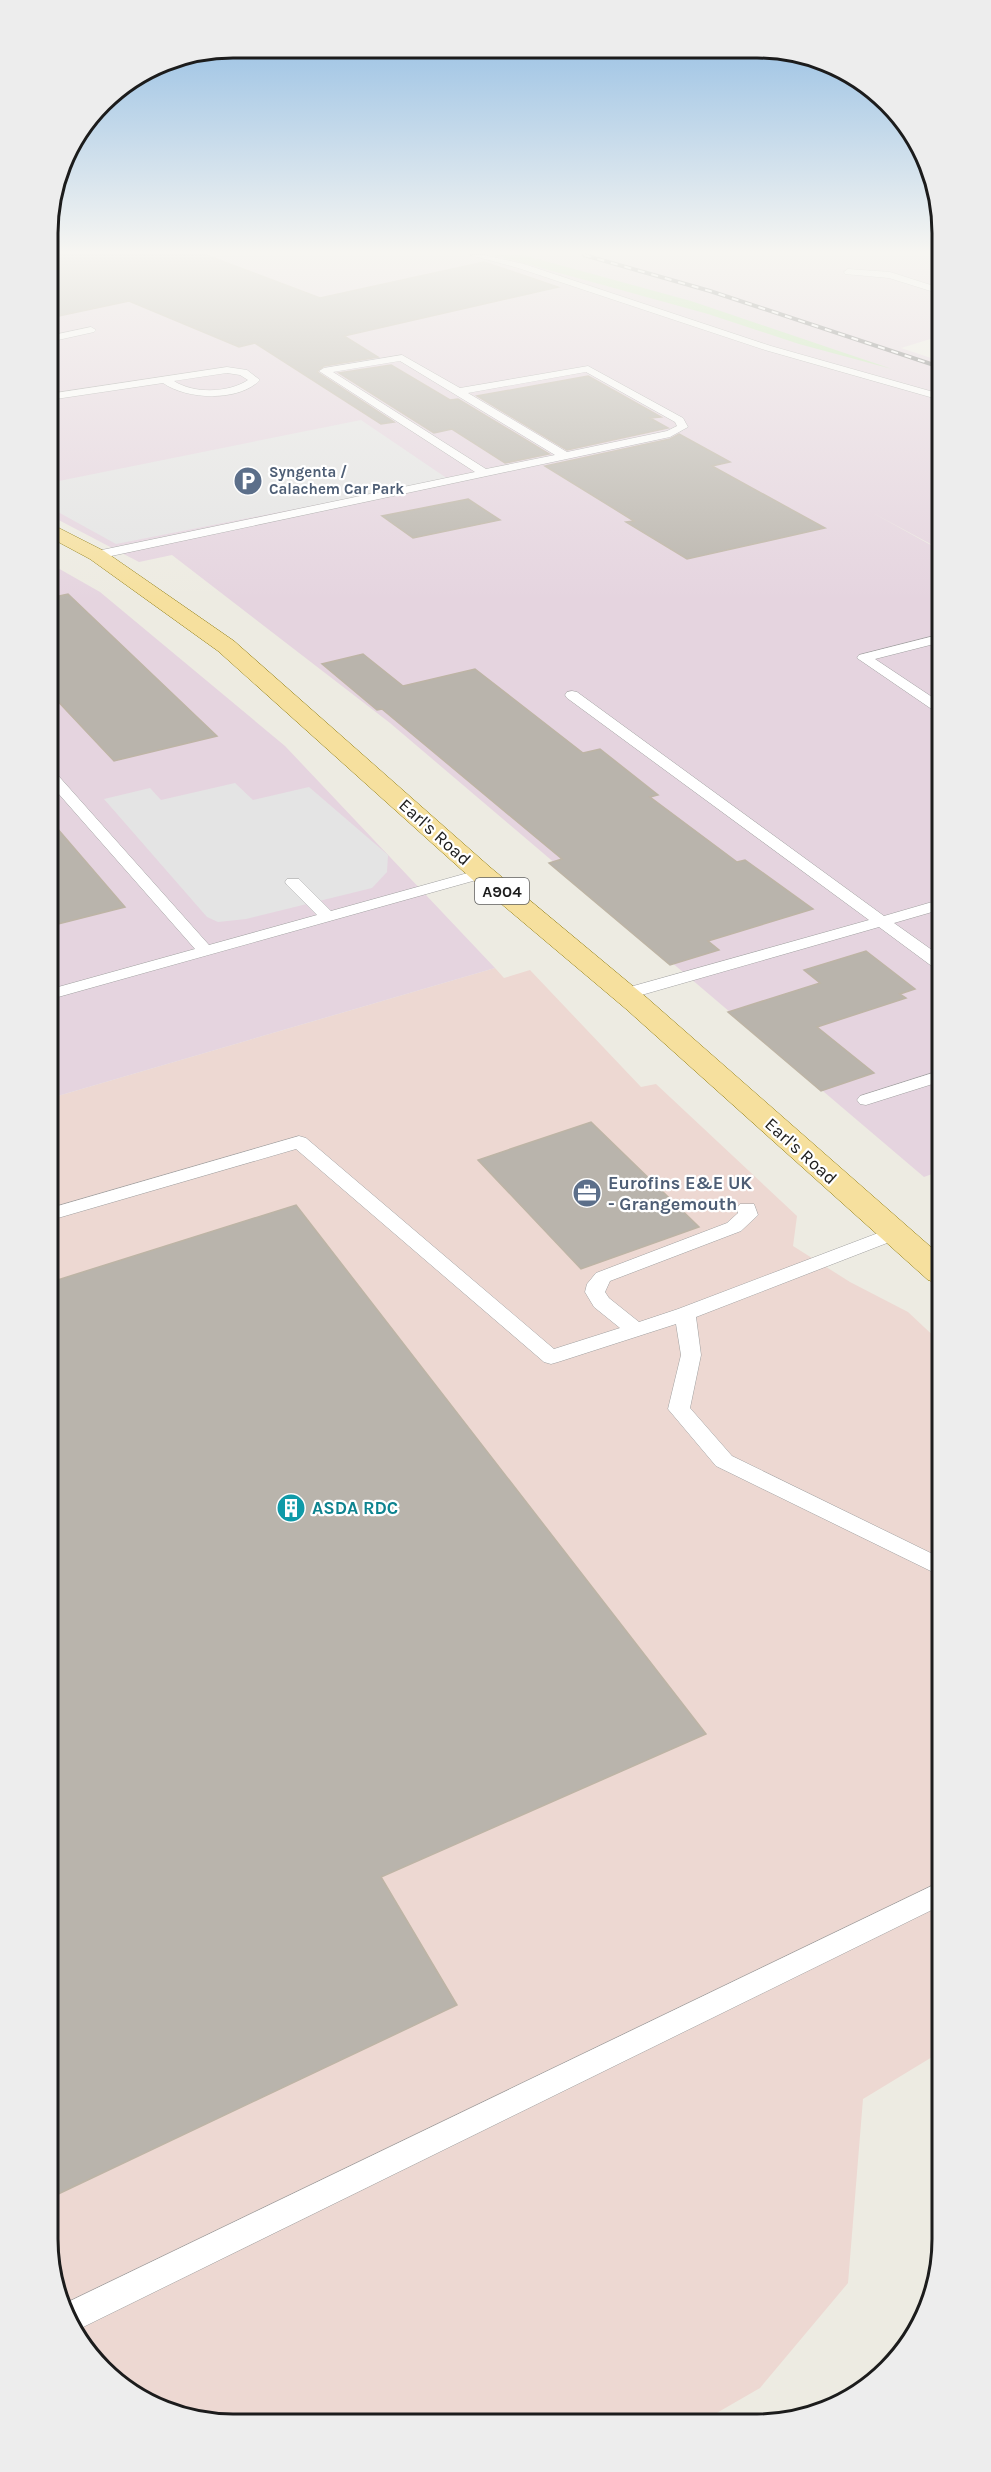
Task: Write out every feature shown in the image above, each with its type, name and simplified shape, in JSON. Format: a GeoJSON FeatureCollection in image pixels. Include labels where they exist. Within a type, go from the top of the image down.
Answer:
{"type":"FeatureCollection","features":[{"type":"Feature","properties":{"kind":"main road","name":"Earl's Road"},"geometry":{"type":"LineString","coordinates":[[59,534],[97,555],[226,646],[482,874],[625,994],[932,1267]]}},
{"type":"Feature","properties":{"kind":"lane"},"geometry":{"type":"LineString","coordinates":[[59,395],[224,370]]}},
{"type":"Feature","properties":{"kind":"lane"},"geometry":{"type":"LineString","coordinates":[[165,379],[179,389],[198,393],[248,386],[255,380],[243,372],[229,370]]}},
{"type":"Feature","properties":{"kind":"lane"},"geometry":{"type":"LineString","coordinates":[[328,370],[324,371],[484,473]]}},
{"type":"Feature","properties":{"kind":"lane"},"geometry":{"type":"LineString","coordinates":[[422,370],[565,456]]}},
{"type":"Feature","properties":{"kind":"lane"},"geometry":{"type":"LineString","coordinates":[[457,392],[580,370]]}},
{"type":"Feature","properties":{"kind":"lane"},"geometry":{"type":"LineString","coordinates":[[97,555],[670,434],[682,427],[679,420],[590,370]]}},
{"type":"Feature","properties":{"kind":"lane"},"geometry":{"type":"LineString","coordinates":[[847,370],[932,395]]}},
{"type":"Feature","properties":{"kind":"lane"},"geometry":{"type":"LineString","coordinates":[[932,641],[864,658],[932,703]]}},
{"type":"Feature","properties":{"kind":"lane"},"geometry":{"type":"LineString","coordinates":[[572,695],[932,958]]}},
{"type":"Feature","properties":{"kind":"lane"},"geometry":{"type":"LineString","coordinates":[[59,785],[206,951]]}},
{"type":"Feature","properties":{"kind":"lane"},"geometry":{"type":"LineString","coordinates":[[59,992],[482,874]]}},
{"type":"Feature","properties":{"kind":"lane"},"geometry":{"type":"LineString","coordinates":[[293,882],[328,917]]}},
{"type":"Feature","properties":{"kind":"lane"},"geometry":{"type":"LineString","coordinates":[[625,994],[932,908]]}},
{"type":"Feature","properties":{"kind":"lane"},"geometry":{"type":"LineString","coordinates":[[866,1100],[932,1078]]}},
{"type":"Feature","properties":{"kind":"lane"},"geometry":{"type":"LineString","coordinates":[[59,1212],[299,1142],[551,1357],[685,1314],[893,1234]]}},
{"type":"Feature","properties":{"kind":"lane"},"geometry":{"type":"LineString","coordinates":[[636,1330],[601,1302],[595,1292],[597,1284],[603,1277],[735,1227],[748,1215],[747,1208]]}},
{"type":"Feature","properties":{"kind":"lane"},"geometry":{"type":"LineString","coordinates":[[685,1314],[691,1355],[679,1409],[724,1461],[932,1564]]}},
{"type":"Feature","properties":{"kind":"lane"},"geometry":{"type":"LineString","coordinates":[[76,2315],[932,1897]]}},
{"type":"Feature","properties":{"kind":"shaded area"},"geometry":{"type":"Polygon","coordinates":[[[59,370],[932,370],[932,545],[873,513],[932,546],[932,1174],[924,1177],[390,723],[172,555],[139,562],[59,520],[59,370]]]}},
{"type":"Feature","properties":{"kind":"shaded area","name":"Syngenta / Calachem Car Park"},"geometry":{"type":"Polygon","coordinates":[[[361,420],[448,479],[116,544],[59,513],[59,481],[361,420]]]}},
{"type":"Feature","properties":{"kind":"shaded area"},"geometry":{"type":"Polygon","coordinates":[[[59,569],[100,592],[285,746],[495,968],[59,1096],[59,569]]]}},
{"type":"Feature","properties":{"kind":"shaded area"},"geometry":{"type":"Polygon","coordinates":[[[235,783],[253,800],[309,787],[388,855],[387,872],[372,888],[246,919],[218,922],[207,917],[104,799],[150,788],[161,800],[235,783]]]}},
{"type":"Feature","properties":{"kind":"shaded area"},"geometry":{"type":"Polygon","coordinates":[[[495,968],[504,978],[530,970],[641,1087],[656,1084],[797,1216],[793,1246],[850,1282],[908,1312],[932,1334],[932,2057],[863,2099],[848,2283],[760,2388],[715,2414],[233,2414],[199,2410],[156,2395],[136,2384],[118,2370],[88,2336],[72,2306],[64,2284],[59,2239],[59,1096],[495,968]]]}},
{"type":"Feature","properties":{"kind":"building"},"geometry":{"type":"Polygon","coordinates":[[[298,370],[319,370],[317,372],[394,422],[381,424],[298,370]]]}},
{"type":"Feature","properties":{"kind":"building"},"geometry":{"type":"Polygon","coordinates":[[[356,370],[400,370],[450,400],[458,399],[549,454],[505,463],[452,429],[434,433],[339,373],[356,370]]]}},
{"type":"Feature","properties":{"kind":"building"},"geometry":{"type":"Polygon","coordinates":[[[588,376],[661,417],[650,418],[668,428],[567,450],[477,396],[588,376]]]}},
{"type":"Feature","properties":{"kind":"building"},"geometry":{"type":"Polygon","coordinates":[[[679,434],[730,462],[712,466],[825,528],[687,559],[626,522],[634,521],[545,466],[670,439],[679,434]]]}},
{"type":"Feature","properties":{"kind":"building"},"geometry":{"type":"Polygon","coordinates":[[[468,499],[500,520],[413,538],[382,516],[468,499]]]}},
{"type":"Feature","properties":{"kind":"building"},"geometry":{"type":"Polygon","coordinates":[[[68,594],[217,736],[114,761],[59,703],[59,596],[68,594]]]}},
{"type":"Feature","properties":{"kind":"building"},"geometry":{"type":"Polygon","coordinates":[[[363,654],[403,686],[475,669],[583,753],[600,749],[658,795],[650,797],[737,862],[745,860],[813,909],[708,941],[719,950],[670,965],[549,863],[562,859],[382,709],[377,710],[322,664],[363,654]]]}},
{"type":"Feature","properties":{"kind":"building"},"geometry":{"type":"Polygon","coordinates":[[[59,830],[125,907],[59,924],[59,830]]]}},
{"type":"Feature","properties":{"kind":"building"},"geometry":{"type":"Polygon","coordinates":[[[866,951],[915,989],[900,994],[906,998],[817,1027],[874,1073],[821,1091],[728,1012],[820,983],[804,970],[866,951]]]}},
{"type":"Feature","properties":{"kind":"building","name":"Eurofins E&E UK - Grangemouth"},"geometry":{"type":"Polygon","coordinates":[[[591,1122],[699,1227],[581,1269],[478,1160],[591,1122]]]}},
{"type":"Feature","properties":{"kind":"building","name":"ASDA RDC"},"geometry":{"type":"Polygon","coordinates":[[[296,1205],[706,1734],[381,1877],[457,2005],[59,2194],[59,1279],[296,1205]]]}},
{"type":"Feature","properties":{"kind":"place","name":"Syngenta / Calachem Car Park"},"geometry":{"type":"Point","coordinates":[248,481]}},
{"type":"Feature","properties":{"kind":"place","name":"Eurofins E&E UK - Grangemouth"},"geometry":{"type":"Point","coordinates":[587,1193]}},
{"type":"Feature","properties":{"kind":"place","name":"ASDA RDC"},"geometry":{"type":"Point","coordinates":[291,1508]}}]}
